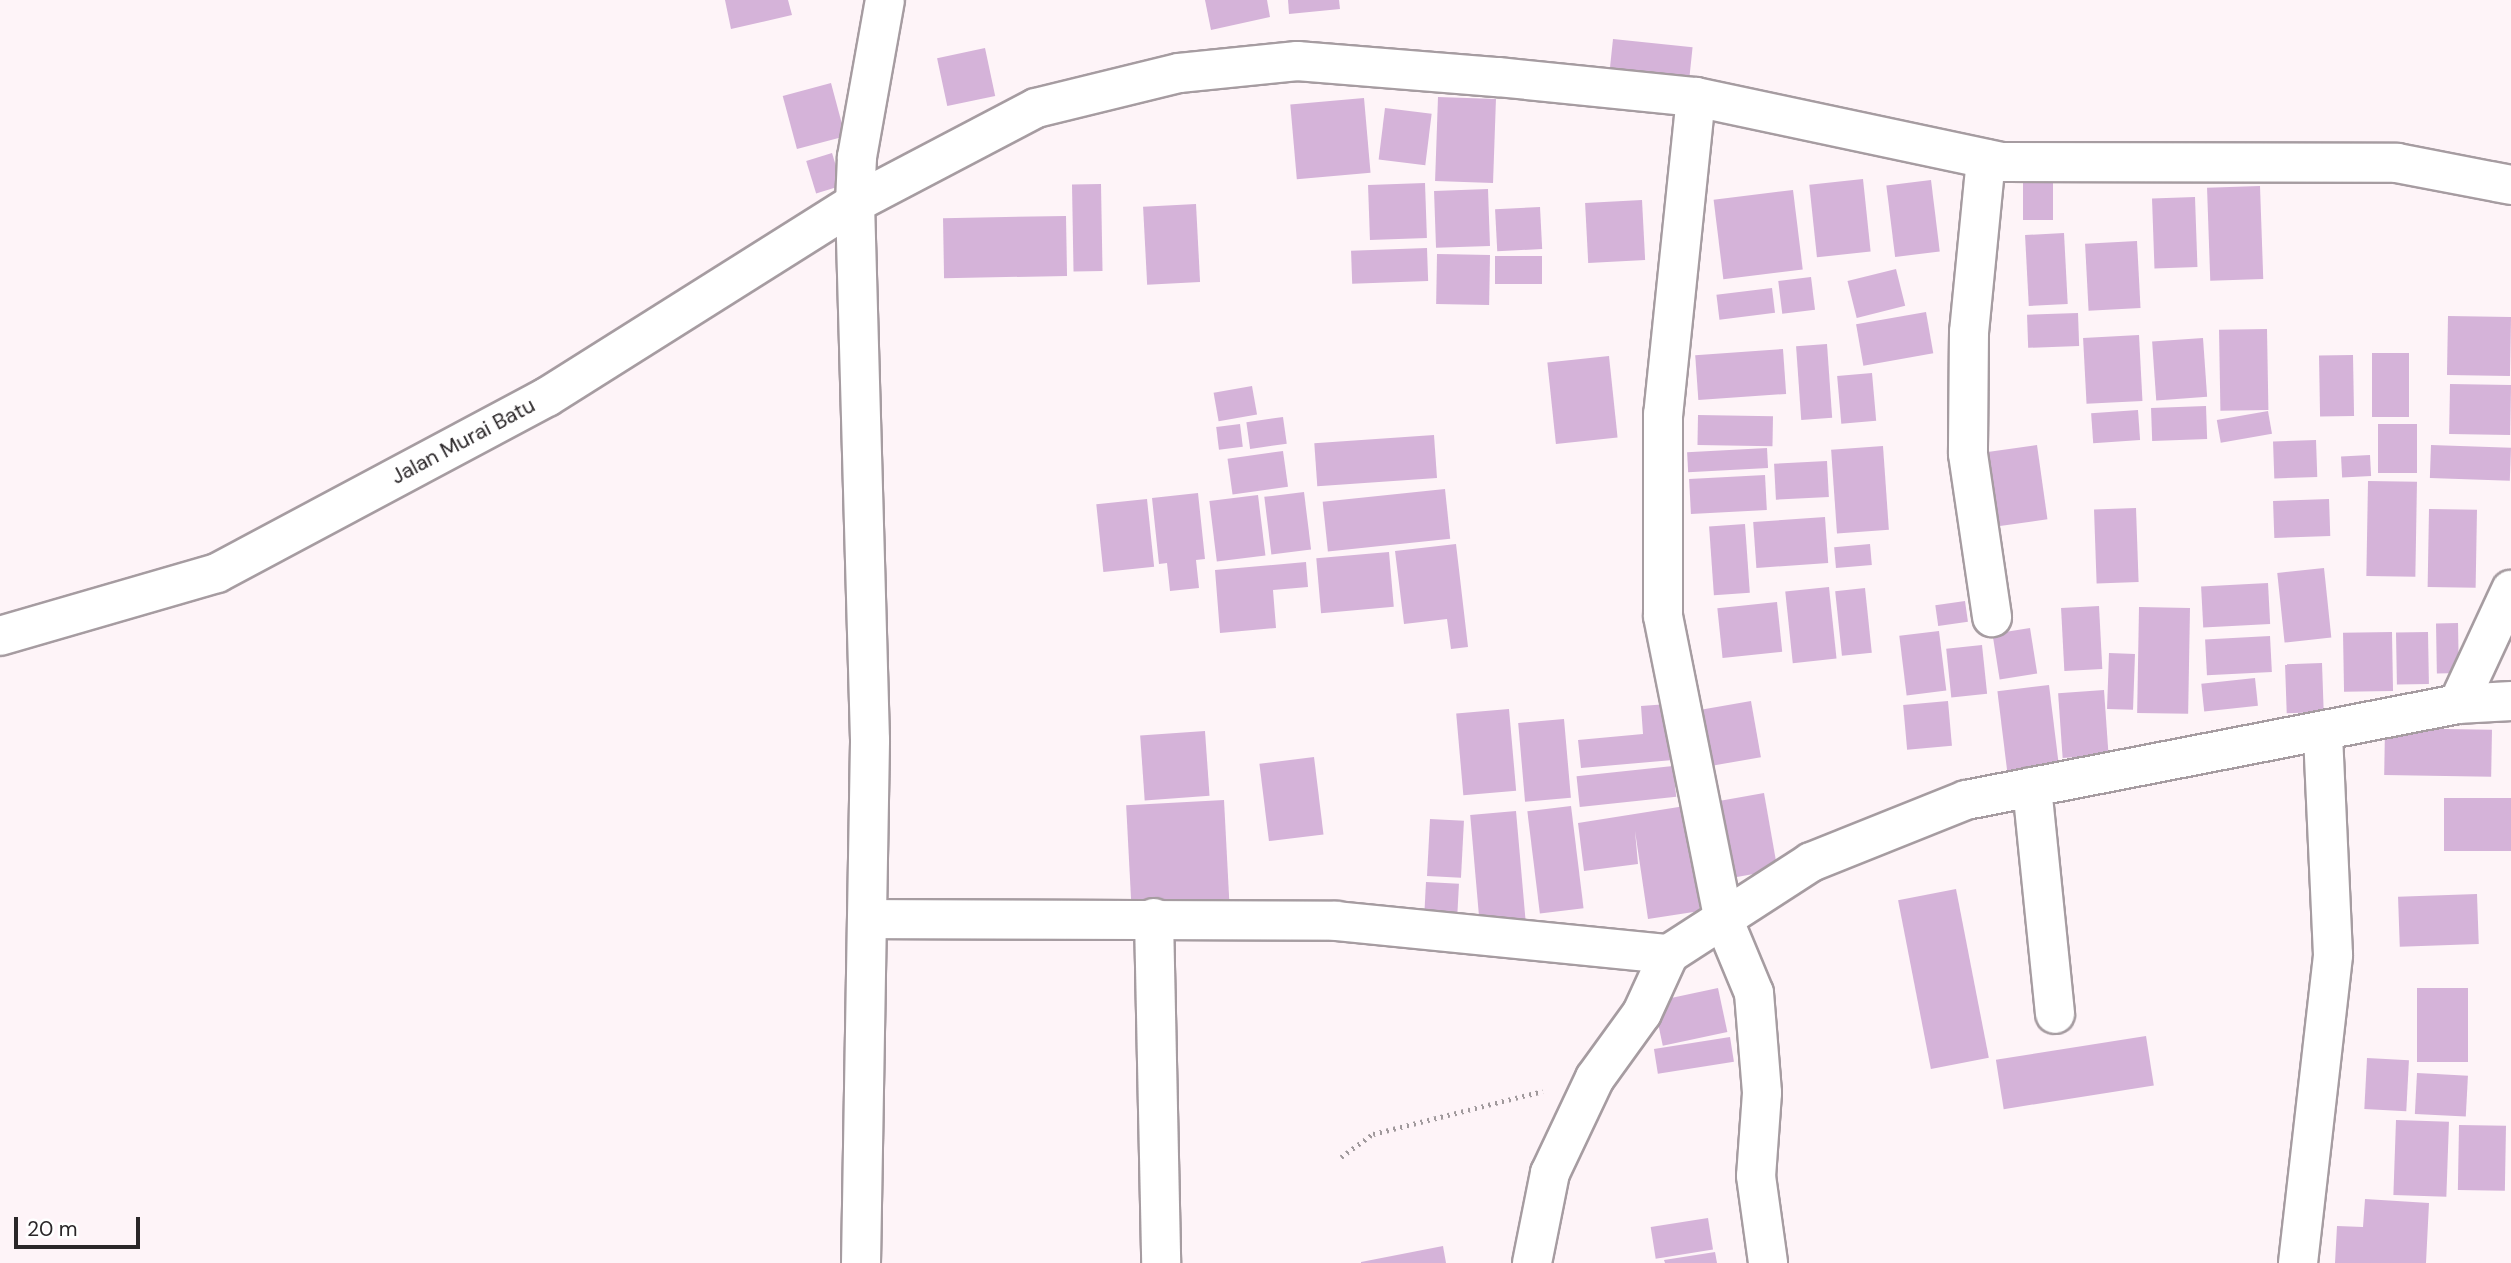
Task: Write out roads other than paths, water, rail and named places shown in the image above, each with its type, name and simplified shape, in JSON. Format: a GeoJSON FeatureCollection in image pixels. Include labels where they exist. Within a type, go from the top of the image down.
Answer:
{"type":"FeatureCollection","features":[{"type":"Feature","properties":{"kind":"street"},"geometry":{"type":"LineString","coordinates":[[860,1263],[870,740],[855,203],[857,157],[885,0]]}},
{"type":"Feature","properties":{"kind":"street","name":"Jalan Murai Batu"},"geometry":{"type":"LineString","coordinates":[[0,636],[217,573],[547,397],[855,203],[1037,108],[1179,73],[1297,61],[1696,97],[1986,159],[2397,163],[2511,185]]}},
{"type":"Feature","properties":{"kind":"street"},"geometry":{"type":"LineString","coordinates":[[1696,97],[1663,414],[1663,616],[1724,922],[1754,993],[1762,1093],[1756,1176],[1768,1263]]}},
{"type":"Feature","properties":{"kind":"street"},"geometry":{"type":"LineString","coordinates":[[1986,159],[1969,332],[1968,454],[1992,617]]}},
{"type":"Feature","properties":{"kind":"street"},"geometry":{"type":"LineString","coordinates":[[2458,704],[2511,590]]}},
{"type":"Feature","properties":{"kind":"street"},"geometry":{"type":"LineString","coordinates":[[1532,1263],[1549,1173],[1595,1078],[1642,1013],[1669,954],[1724,922],[1811,862],[1966,800],[2323,734],[2458,704],[2511,701]]}},
{"type":"Feature","properties":{"kind":"street"},"geometry":{"type":"LineString","coordinates":[[2298,1263],[2333,956],[2323,734]]}},
{"type":"Feature","properties":{"kind":"street"},"geometry":{"type":"LineString","coordinates":[[2032,787],[2055,1014]]}},
{"type":"Feature","properties":{"kind":"street"},"geometry":{"type":"LineString","coordinates":[[867,919],[1154,918],[1336,921],[1669,954]]}},
{"type":"Feature","properties":{"kind":"street"},"geometry":{"type":"LineString","coordinates":[[1154,918],[1161,1263]]}}]}
